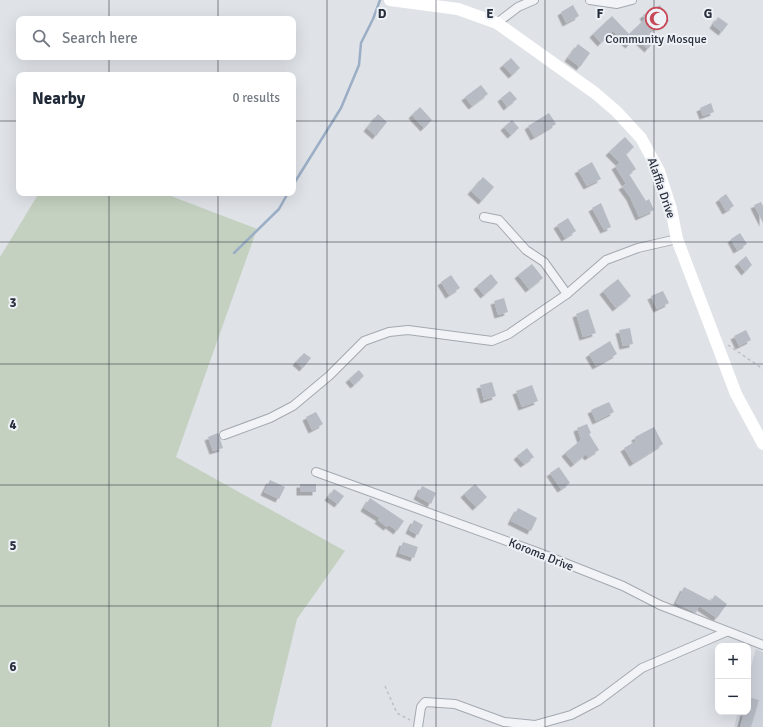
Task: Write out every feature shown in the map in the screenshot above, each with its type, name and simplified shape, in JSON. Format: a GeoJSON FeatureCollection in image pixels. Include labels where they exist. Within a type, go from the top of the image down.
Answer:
{"type":"FeatureCollection","features":[{"type":"Feature","properties":{"kind":"street","name":"Alaffia Drive"},"geometry":{"type":"LineString","coordinates":[[390,0],[458,9],[497,23],[595,93],[616,111],[641,138],[659,171],[671,209],[677,239],[736,394],[763,444]]}},
{"type":"Feature","properties":{"kind":"street"},"geometry":{"type":"LineString","coordinates":[[497,23],[518,7],[534,0]]}},
{"type":"Feature","properties":{"kind":"street"},"geometry":{"type":"LineString","coordinates":[[590,0],[617,4],[632,0]]}},
{"type":"Feature","properties":{"kind":"street"},"geometry":{"type":"LineString","coordinates":[[484,217],[499,220],[526,250],[544,262],[567,294]]}},
{"type":"Feature","properties":{"kind":"street"},"geometry":{"type":"LineString","coordinates":[[224,435],[270,418],[293,406],[329,376],[364,341],[389,332],[408,330],[492,341],[509,334],[567,294],[606,260],[638,248],[677,239]]}},
{"type":"Feature","properties":{"kind":"street","name":"Koroma Drive"},"geometry":{"type":"LineString","coordinates":[[316,472],[537,552],[623,586],[652,602],[726,632],[763,645]]}},
{"type":"Feature","properties":{"kind":"street"},"geometry":{"type":"LineString","coordinates":[[415,724],[421,707],[425,702],[455,704],[504,722],[535,725],[571,715],[598,702],[642,668],[726,632]]}},
{"type":"Feature","properties":{"kind":"path"},"geometry":{"type":"LineString","coordinates":[[716,339],[720,339],[763,369]]}},
{"type":"Feature","properties":{"kind":"path"},"geometry":{"type":"LineString","coordinates":[[385,686],[397,713],[415,724]]}},
{"type":"Feature","properties":{"kind":"shaded area"},"geometry":{"type":"Polygon","coordinates":[[[756,649],[763,652],[763,727],[734,727],[737,715],[751,715],[751,667],[756,649]]]}},
{"type":"Feature","properties":{"kind":"green space"},"geometry":{"type":"Polygon","coordinates":[[[37,196],[171,196],[257,229],[176,457],[345,551],[297,619],[271,727],[0,727],[0,257],[37,196]]]}},
{"type":"Feature","properties":{"kind":"building"},"geometry":{"type":"Polygon","coordinates":[[[573,5],[579,16],[566,23],[561,12],[573,5]]]}},
{"type":"Feature","properties":{"kind":"building"},"geometry":{"type":"Polygon","coordinates":[[[660,5],[669,21],[648,32],[656,39],[648,49],[635,37],[629,45],[613,31],[601,43],[593,34],[612,16],[629,34],[645,19],[643,15],[660,5]]]}},
{"type":"Feature","properties":{"kind":"building"},"geometry":{"type":"Polygon","coordinates":[[[718,17],[728,24],[722,32],[713,25],[718,17]]]}},
{"type":"Feature","properties":{"kind":"building"},"geometry":{"type":"Polygon","coordinates":[[[578,44],[590,53],[580,67],[568,58],[578,44]]]}},
{"type":"Feature","properties":{"kind":"building"},"geometry":{"type":"Polygon","coordinates":[[[511,58],[520,68],[512,75],[503,65],[511,58]]]}},
{"type":"Feature","properties":{"kind":"building"},"geometry":{"type":"Polygon","coordinates":[[[481,85],[488,94],[472,106],[465,97],[481,85]]]}},
{"type":"Feature","properties":{"kind":"building"},"geometry":{"type":"Polygon","coordinates":[[[510,91],[517,99],[507,107],[501,98],[510,91]]]}},
{"type":"Feature","properties":{"kind":"building"},"geometry":{"type":"Polygon","coordinates":[[[711,103],[714,112],[703,116],[700,108],[711,103]]]}},
{"type":"Feature","properties":{"kind":"building"},"geometry":{"type":"Polygon","coordinates":[[[420,107],[432,120],[424,128],[412,115],[420,107]]]}},
{"type":"Feature","properties":{"kind":"building"},"geometry":{"type":"Polygon","coordinates":[[[549,113],[556,124],[534,137],[528,126],[549,113]]]}},
{"type":"Feature","properties":{"kind":"building"},"geometry":{"type":"Polygon","coordinates":[[[378,114],[387,122],[376,136],[367,128],[378,114]]]}},
{"type":"Feature","properties":{"kind":"building"},"geometry":{"type":"Polygon","coordinates":[[[512,120],[519,128],[511,135],[504,127],[512,120]]]}},
{"type":"Feature","properties":{"kind":"building"},"geometry":{"type":"Polygon","coordinates":[[[625,137],[634,147],[626,154],[636,169],[629,174],[646,201],[649,199],[654,210],[639,217],[630,197],[622,186],[626,184],[615,166],[620,163],[609,152],[625,137]]]}},
{"type":"Feature","properties":{"kind":"building"},"geometry":{"type":"Polygon","coordinates":[[[592,162],[601,179],[587,186],[578,170],[592,162]]]}},
{"type":"Feature","properties":{"kind":"building"},"geometry":{"type":"Polygon","coordinates":[[[483,177],[494,187],[482,201],[471,191],[483,177]]]}},
{"type":"Feature","properties":{"kind":"building"},"geometry":{"type":"Polygon","coordinates":[[[726,194],[734,206],[726,211],[719,199],[726,194]]]}},
{"type":"Feature","properties":{"kind":"building"},"geometry":{"type":"Polygon","coordinates":[[[761,202],[763,206],[763,223],[754,205],[761,202]]]}},
{"type":"Feature","properties":{"kind":"building"},"geometry":{"type":"Polygon","coordinates":[[[601,203],[611,227],[604,230],[592,208],[601,203]]]}},
{"type":"Feature","properties":{"kind":"building"},"geometry":{"type":"Polygon","coordinates":[[[568,218],[576,231],[565,238],[557,225],[568,218]]]}},
{"type":"Feature","properties":{"kind":"building"},"geometry":{"type":"Polygon","coordinates":[[[740,233],[747,244],[737,250],[731,239],[740,233]]]}},
{"type":"Feature","properties":{"kind":"building"},"geometry":{"type":"Polygon","coordinates":[[[746,256],[752,265],[745,272],[738,263],[746,256]]]}},
{"type":"Feature","properties":{"kind":"building"},"geometry":{"type":"Polygon","coordinates":[[[532,264],[543,278],[529,289],[518,275],[532,264]]]}},
{"type":"Feature","properties":{"kind":"building"},"geometry":{"type":"Polygon","coordinates":[[[491,274],[498,283],[484,295],[477,286],[491,274]]]}},
{"type":"Feature","properties":{"kind":"building"},"geometry":{"type":"Polygon","coordinates":[[[451,275],[460,288],[449,295],[441,282],[451,275]]]}},
{"type":"Feature","properties":{"kind":"building"},"geometry":{"type":"Polygon","coordinates":[[[618,279],[631,296],[616,308],[603,291],[618,279]]]}},
{"type":"Feature","properties":{"kind":"building"},"geometry":{"type":"Polygon","coordinates":[[[663,291],[669,303],[657,309],[651,296],[663,291]]]}},
{"type":"Feature","properties":{"kind":"building"},"geometry":{"type":"Polygon","coordinates":[[[504,298],[508,312],[498,315],[494,301],[504,298]]]}},
{"type":"Feature","properties":{"kind":"building"},"geometry":{"type":"Polygon","coordinates":[[[588,309],[596,333],[583,337],[576,314],[588,309]]]}},
{"type":"Feature","properties":{"kind":"building"},"geometry":{"type":"Polygon","coordinates":[[[630,328],[633,344],[623,346],[619,330],[630,328]]]}},
{"type":"Feature","properties":{"kind":"building"},"geometry":{"type":"Polygon","coordinates":[[[746,330],[751,340],[739,346],[734,336],[746,330]]]}},
{"type":"Feature","properties":{"kind":"building"},"geometry":{"type":"Polygon","coordinates":[[[610,341],[617,354],[596,366],[589,354],[610,341]]]}},
{"type":"Feature","properties":{"kind":"building"},"geometry":{"type":"Polygon","coordinates":[[[304,353],[311,358],[303,368],[296,362],[304,353]]]}},
{"type":"Feature","properties":{"kind":"building"},"geometry":{"type":"Polygon","coordinates":[[[359,370],[364,376],[354,385],[349,379],[359,370]]]}},
{"type":"Feature","properties":{"kind":"building"},"geometry":{"type":"Polygon","coordinates":[[[492,382],[496,396],[484,400],[480,385],[492,382]]]}},
{"type":"Feature","properties":{"kind":"building"},"geometry":{"type":"Polygon","coordinates":[[[532,385],[538,401],[522,407],[516,391],[532,385]]]}},
{"type":"Feature","properties":{"kind":"building"},"geometry":{"type":"Polygon","coordinates":[[[609,402],[614,412],[596,421],[591,410],[609,402]]]}},
{"type":"Feature","properties":{"kind":"building"},"geometry":{"type":"Polygon","coordinates":[[[316,412],[323,424],[312,430],[306,417],[316,412]]]}},
{"type":"Feature","properties":{"kind":"building"},"geometry":{"type":"Polygon","coordinates":[[[587,424],[591,433],[589,434],[599,450],[588,457],[586,454],[574,464],[565,453],[581,440],[577,428],[587,424]]]}},
{"type":"Feature","properties":{"kind":"building"},"geometry":{"type":"Polygon","coordinates":[[[654,427],[663,444],[633,463],[624,448],[636,441],[635,437],[654,427]]]}},
{"type":"Feature","properties":{"kind":"building"},"geometry":{"type":"Polygon","coordinates":[[[218,433],[223,448],[213,451],[208,437],[218,433]]]}},
{"type":"Feature","properties":{"kind":"building"},"geometry":{"type":"Polygon","coordinates":[[[527,448],[534,457],[524,464],[517,456],[527,448]]]}},
{"type":"Feature","properties":{"kind":"building"},"geometry":{"type":"Polygon","coordinates":[[[559,467],[570,483],[561,489],[550,473],[559,467]]]}},
{"type":"Feature","properties":{"kind":"building"},"geometry":{"type":"Polygon","coordinates":[[[270,480],[285,487],[279,499],[264,492],[270,480]]]}},
{"type":"Feature","properties":{"kind":"building"},"geometry":{"type":"Polygon","coordinates":[[[300,484],[316,484],[316,492],[300,492],[300,484]]]}},
{"type":"Feature","properties":{"kind":"building"},"geometry":{"type":"Polygon","coordinates":[[[475,484],[487,497],[476,507],[464,494],[475,484]]]}},
{"type":"Feature","properties":{"kind":"building"},"geometry":{"type":"Polygon","coordinates":[[[422,486],[436,493],[431,504],[417,496],[422,486]]]}},
{"type":"Feature","properties":{"kind":"building"},"geometry":{"type":"Polygon","coordinates":[[[334,489],[344,496],[338,504],[328,497],[334,489]]]}},
{"type":"Feature","properties":{"kind":"building"},"geometry":{"type":"Polygon","coordinates":[[[370,498],[404,521],[397,531],[389,525],[387,527],[378,520],[380,518],[364,508],[370,498]]]}},
{"type":"Feature","properties":{"kind":"building"},"geometry":{"type":"Polygon","coordinates":[[[518,508],[537,518],[531,531],[511,521],[518,508]]]}},
{"type":"Feature","properties":{"kind":"building"},"geometry":{"type":"Polygon","coordinates":[[[414,520],[423,525],[418,535],[409,530],[414,520]]]}},
{"type":"Feature","properties":{"kind":"building"},"geometry":{"type":"Polygon","coordinates":[[[403,542],[418,547],[414,558],[399,553],[403,542]]]}},
{"type":"Feature","properties":{"kind":"building"},"geometry":{"type":"Polygon","coordinates":[[[684,587],[711,601],[715,595],[727,604],[717,618],[699,606],[696,613],[676,603],[684,587]]]}},
{"type":"Feature","properties":{"kind":"building"},"geometry":{"type":"Polygon","coordinates":[[[751,698],[759,700],[751,727],[740,727],[743,715],[751,715],[751,698]]]}},
{"type":"Feature","properties":{"kind":"waterway"},"geometry":{"type":"LineString","coordinates":[[296,180],[341,108],[359,65],[361,43],[373,19],[380,0]]}},
{"type":"Feature","properties":{"kind":"waterway"},"geometry":{"type":"LineString","coordinates":[[234,253],[279,209],[286,196]]}},
{"type":"Feature","properties":{"kind":"place","name":"Community Mosque"},"geometry":{"type":"Point","coordinates":[656,18]}}]}
